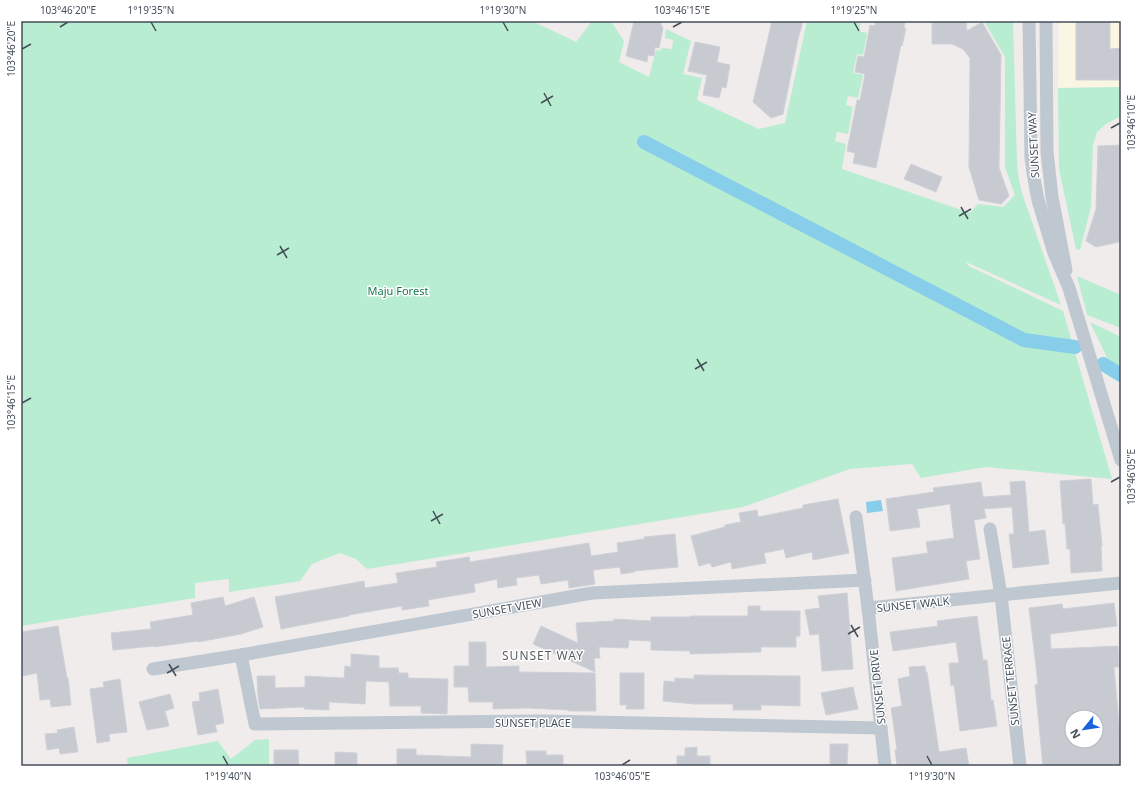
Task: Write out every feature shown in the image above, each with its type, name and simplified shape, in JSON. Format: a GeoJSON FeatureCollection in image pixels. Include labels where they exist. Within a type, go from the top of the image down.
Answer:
{"type":"FeatureCollection","features":[{"type":"Feature","properties":{"kind":"street","name":"SUNSET WAY"},"geometry":{"type":"LineString","coordinates":[[1029,21],[1031,158],[1038,200],[1054,253],[1069,288],[1121,460]]}},
{"type":"Feature","properties":{"kind":"street","name":"SUNSET WAY"},"geometry":{"type":"LineString","coordinates":[[1046,21],[1048,172],[1069,288]]}},
{"type":"Feature","properties":{"kind":"street","name":"SUNSET WALK"},"geometry":{"type":"LineString","coordinates":[[856,517],[868,608],[1121,583]]}},
{"type":"Feature","properties":{"kind":"street"},"geometry":{"type":"LineString","coordinates":[[990,529],[1001,595]]}},
{"type":"Feature","properties":{"kind":"street","name":"SUNSET VIEW"},"geometry":{"type":"LineString","coordinates":[[153,669],[241,655],[592,593],[865,580]]}},
{"type":"Feature","properties":{"kind":"street","name":"SUNSET TERRACE"},"geometry":{"type":"LineString","coordinates":[[1001,595],[1020,766]]}},
{"type":"Feature","properties":{"kind":"street","name":"SUNSET DRIVE"},"geometry":{"type":"LineString","coordinates":[[868,608],[885,766]]}},
{"type":"Feature","properties":{"kind":"street","name":"SUNSET PLACE"},"geometry":{"type":"LineString","coordinates":[[241,655],[255,724],[544,721],[881,728]]}},
{"type":"Feature","properties":{"kind":"shaded area"},"geometry":{"type":"Polygon","coordinates":[[[1059,21],[1121,21],[1121,87],[1058,88],[1059,21]]]}},
{"type":"Feature","properties":{"kind":"green space","name":"Maju Forest"},"geometry":{"type":"Polygon","coordinates":[[[21,21],[532,21],[576,42],[592,21],[611,21],[624,41],[619,62],[649,77],[656,50],[660,51],[662,48],[672,49],[673,40],[665,38],[666,29],[691,41],[683,74],[702,78],[697,100],[759,129],[785,123],[807,21],[861,21],[859,31],[867,33],[863,55],[857,54],[853,73],[863,75],[858,98],[848,96],[846,105],[853,107],[848,134],[837,132],[835,141],[846,144],[842,169],[970,213],[978,204],[1003,207],[1015,195],[1005,167],[1005,57],[984,21],[1013,21],[1017,164],[1019,181],[1061,305],[966,262],[969,266],[1063,311],[1112,479],[986,467],[921,478],[912,464],[850,469],[743,507],[367,569],[356,559],[340,553],[312,564],[300,581],[229,592],[229,579],[195,583],[195,598],[21,626],[21,21]]]}},
{"type":"Feature","properties":{"kind":"green space"},"geometry":{"type":"Polygon","coordinates":[[[1121,87],[1121,116],[1106,124],[1097,132],[1093,145],[1091,207],[1080,250],[1076,249],[1059,169],[1058,88],[1121,87]]]}},
{"type":"Feature","properties":{"kind":"green space"},"geometry":{"type":"Polygon","coordinates":[[[1077,276],[1121,295],[1121,328],[1087,315],[1077,276]]]}},
{"type":"Feature","properties":{"kind":"green space"},"geometry":{"type":"Polygon","coordinates":[[[1090,322],[1121,337],[1121,372],[1111,366],[1090,322]]]}},
{"type":"Feature","properties":{"kind":"green space"},"geometry":{"type":"Polygon","coordinates":[[[269,739],[269,766],[128,766],[127,758],[218,741],[231,759],[255,740],[269,739]]]}},
{"type":"Feature","properties":{"kind":"water"},"geometry":{"type":"Polygon","coordinates":[[[881,500],[883,511],[867,513],[866,502],[881,500]]]}},
{"type":"Feature","properties":{"kind":"building"},"geometry":{"type":"Polygon","coordinates":[[[634,21],[659,21],[663,28],[659,48],[655,47],[654,56],[648,55],[647,62],[626,56],[634,21]]]}},
{"type":"Feature","properties":{"kind":"building"},"geometry":{"type":"Polygon","coordinates":[[[772,21],[803,21],[783,114],[771,118],[753,102],[772,21]]]}},
{"type":"Feature","properties":{"kind":"building"},"geometry":{"type":"Polygon","coordinates":[[[876,21],[905,21],[904,28],[906,28],[902,46],[901,45],[876,168],[853,163],[855,153],[847,151],[857,100],[860,100],[865,74],[855,72],[858,56],[864,57],[870,25],[875,26],[876,21]]]}},
{"type":"Feature","properties":{"kind":"building"},"geometry":{"type":"Polygon","coordinates":[[[932,21],[966,21],[967,31],[982,22],[1001,55],[999,168],[1009,196],[1001,204],[979,200],[969,167],[970,58],[963,49],[952,44],[932,44],[932,21]]]}},
{"type":"Feature","properties":{"kind":"building"},"geometry":{"type":"Polygon","coordinates":[[[1076,21],[1110,21],[1110,49],[1121,48],[1121,80],[1076,80],[1076,21]]]}},
{"type":"Feature","properties":{"kind":"building"},"geometry":{"type":"Polygon","coordinates":[[[695,42],[720,47],[717,62],[730,65],[726,88],[722,87],[719,98],[703,95],[707,75],[688,71],[695,42]]]}},
{"type":"Feature","properties":{"kind":"building"},"geometry":{"type":"Polygon","coordinates":[[[1121,145],[1121,233],[1119,242],[1096,247],[1086,241],[1096,209],[1098,146],[1121,145]]]}},
{"type":"Feature","properties":{"kind":"building"},"geometry":{"type":"Polygon","coordinates":[[[911,164],[942,177],[936,192],[904,179],[911,164]]]}},
{"type":"Feature","properties":{"kind":"building"},"geometry":{"type":"Polygon","coordinates":[[[1091,479],[1093,505],[1098,504],[1102,546],[1102,571],[1071,573],[1070,549],[1067,549],[1065,524],[1063,524],[1060,481],[1091,479]]]}},
{"type":"Feature","properties":{"kind":"building"},"geometry":{"type":"Polygon","coordinates":[[[1025,481],[1029,532],[1045,530],[1049,564],[1013,568],[1009,534],[1014,534],[1012,507],[984,509],[986,518],[974,520],[980,559],[966,561],[969,579],[896,591],[892,558],[928,553],[926,542],[954,538],[950,504],[917,509],[920,527],[890,531],[886,499],[934,492],[933,488],[981,482],[983,497],[1011,495],[1010,482],[1025,481]]]}},
{"type":"Feature","properties":{"kind":"building"},"geometry":{"type":"Polygon","coordinates":[[[838,499],[849,553],[813,560],[812,552],[786,558],[784,549],[764,553],[766,563],[732,569],[731,562],[712,567],[710,563],[699,566],[691,536],[725,527],[725,525],[741,522],[739,513],[757,510],[758,517],[803,508],[803,505],[838,499]]]}},
{"type":"Feature","properties":{"kind":"building"},"geometry":{"type":"Polygon","coordinates":[[[675,534],[678,567],[634,571],[621,574],[620,567],[593,570],[595,584],[569,588],[568,580],[541,584],[539,575],[516,578],[517,585],[498,588],[497,579],[474,584],[475,592],[428,600],[429,606],[402,610],[402,606],[281,629],[275,597],[364,581],[365,588],[398,583],[396,573],[437,567],[436,562],[469,557],[470,562],[589,543],[591,556],[618,552],[617,543],[644,539],[644,537],[675,534]]]}},
{"type":"Feature","properties":{"kind":"building"},"geometry":{"type":"Polygon","coordinates":[[[847,593],[853,669],[822,671],[819,634],[810,635],[805,610],[820,608],[818,596],[847,593]]]}},
{"type":"Feature","properties":{"kind":"building"},"geometry":{"type":"Polygon","coordinates":[[[223,597],[225,606],[254,597],[263,627],[241,634],[198,642],[113,650],[111,633],[151,629],[150,622],[193,615],[191,603],[223,597]]]}},
{"type":"Feature","properties":{"kind":"building"},"geometry":{"type":"Polygon","coordinates":[[[1114,603],[1117,626],[1050,634],[1051,649],[1118,646],[1119,667],[1114,667],[1121,746],[1121,766],[1043,766],[1035,685],[1038,684],[1029,608],[1062,604],[1063,609],[1114,603]]]}},
{"type":"Feature","properties":{"kind":"building"},"geometry":{"type":"Polygon","coordinates":[[[748,606],[760,606],[760,611],[800,611],[800,636],[796,636],[796,647],[761,647],[761,652],[690,654],[690,651],[651,650],[651,641],[629,640],[628,648],[599,647],[600,658],[594,658],[595,672],[533,644],[541,626],[578,643],[576,623],[614,621],[614,619],[651,621],[651,617],[748,616],[748,606]]]}},
{"type":"Feature","properties":{"kind":"building"},"geometry":{"type":"Polygon","coordinates":[[[977,616],[983,660],[987,660],[991,700],[993,700],[997,726],[960,731],[954,685],[951,686],[949,663],[959,663],[956,642],[893,651],[890,632],[938,626],[937,621],[977,616]]]}},
{"type":"Feature","properties":{"kind":"building"},"geometry":{"type":"Polygon","coordinates":[[[58,626],[68,678],[71,705],[51,707],[50,699],[40,700],[37,673],[22,676],[21,632],[58,626]]]}},
{"type":"Feature","properties":{"kind":"building"},"geometry":{"type":"Polygon","coordinates":[[[469,642],[486,642],[486,667],[519,666],[519,672],[595,673],[596,711],[527,708],[493,709],[493,702],[469,702],[468,687],[454,687],[454,666],[469,666],[469,642]]]}},
{"type":"Feature","properties":{"kind":"building"},"geometry":{"type":"Polygon","coordinates":[[[351,654],[379,656],[379,668],[398,668],[399,673],[408,673],[408,678],[448,679],[447,714],[421,713],[421,706],[390,706],[389,682],[366,681],[365,704],[329,702],[329,710],[304,709],[304,707],[260,709],[257,676],[275,676],[275,688],[305,687],[305,676],[344,678],[345,666],[351,667],[351,654]]]}},
{"type":"Feature","properties":{"kind":"building"},"geometry":{"type":"Polygon","coordinates":[[[925,666],[939,752],[966,748],[969,766],[897,766],[895,750],[897,749],[891,708],[902,706],[898,679],[910,676],[909,667],[925,666]]]}},
{"type":"Feature","properties":{"kind":"building"},"geometry":{"type":"Polygon","coordinates":[[[620,673],[644,673],[644,709],[626,709],[627,705],[620,705],[620,673]]]}},
{"type":"Feature","properties":{"kind":"building"},"geometry":{"type":"Polygon","coordinates":[[[694,675],[800,676],[800,706],[761,705],[761,710],[733,710],[733,704],[694,704],[663,701],[664,681],[675,682],[675,678],[694,679],[694,675]]]}},
{"type":"Feature","properties":{"kind":"building"},"geometry":{"type":"Polygon","coordinates":[[[120,679],[127,732],[109,734],[110,741],[97,743],[90,689],[104,687],[103,682],[120,679]]]}},
{"type":"Feature","properties":{"kind":"building"},"geometry":{"type":"Polygon","coordinates":[[[853,687],[858,709],[826,715],[821,693],[853,687]]]}},
{"type":"Feature","properties":{"kind":"building"},"geometry":{"type":"Polygon","coordinates":[[[218,689],[224,723],[215,725],[217,732],[198,735],[192,702],[200,701],[199,693],[218,689]]]}},
{"type":"Feature","properties":{"kind":"building"},"geometry":{"type":"Polygon","coordinates":[[[170,694],[174,708],[165,711],[169,726],[147,730],[139,702],[170,694]]]}},
{"type":"Feature","properties":{"kind":"building"},"geometry":{"type":"Polygon","coordinates":[[[74,727],[78,752],[60,754],[59,748],[47,750],[45,734],[58,733],[57,730],[74,727]]]}},
{"type":"Feature","properties":{"kind":"building"},"geometry":{"type":"Polygon","coordinates":[[[471,744],[503,745],[502,766],[397,766],[397,749],[416,749],[416,755],[471,757],[471,744]]]}},
{"type":"Feature","properties":{"kind":"building"},"geometry":{"type":"Polygon","coordinates":[[[830,744],[848,744],[847,766],[830,766],[830,744]]]}},
{"type":"Feature","properties":{"kind":"building"},"geometry":{"type":"Polygon","coordinates":[[[697,747],[697,756],[710,756],[710,766],[677,766],[677,756],[685,756],[685,748],[697,747]]]}},
{"type":"Feature","properties":{"kind":"building"},"geometry":{"type":"Polygon","coordinates":[[[274,750],[298,750],[299,766],[274,766],[274,750]]]}},
{"type":"Feature","properties":{"kind":"building"},"geometry":{"type":"Polygon","coordinates":[[[526,751],[546,751],[546,755],[563,755],[563,766],[527,766],[526,751]]]}},
{"type":"Feature","properties":{"kind":"building"},"geometry":{"type":"Polygon","coordinates":[[[335,752],[357,753],[357,766],[335,766],[335,752]]]}},
{"type":"Feature","properties":{"kind":"waterway"},"geometry":{"type":"LineString","coordinates":[[644,142],[1024,340],[1075,347]]}},
{"type":"Feature","properties":{"kind":"waterway"},"geometry":{"type":"LineString","coordinates":[[1103,364],[1121,375]]}},
{"type":"Feature","properties":{"kind":"district","name":"SUNSET WAY"},"geometry":{"type":"Point","coordinates":[543,655]}}]}
